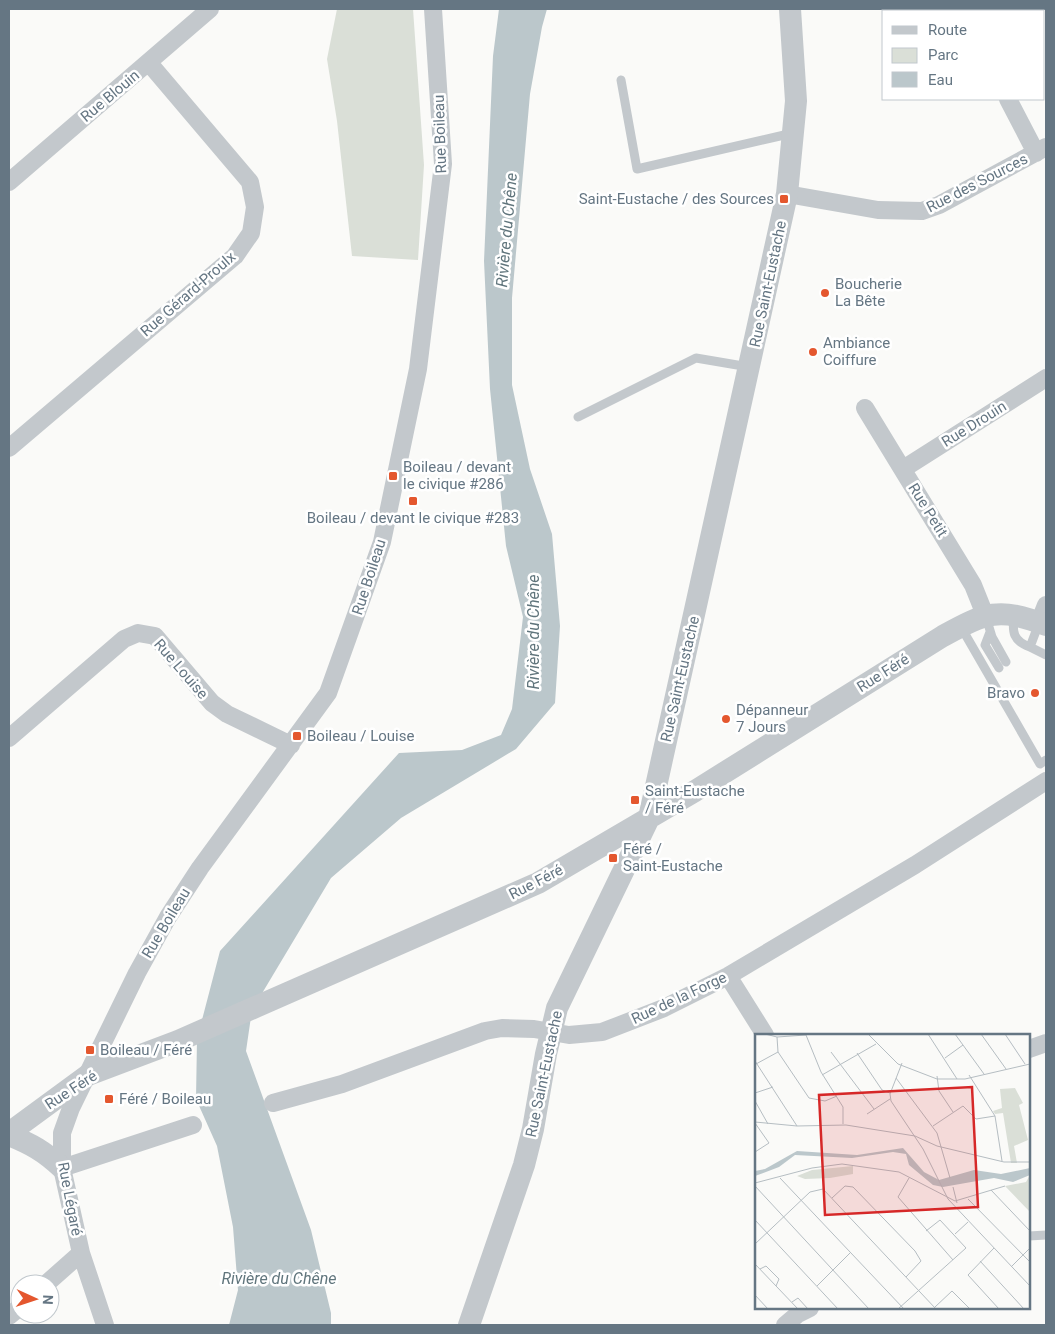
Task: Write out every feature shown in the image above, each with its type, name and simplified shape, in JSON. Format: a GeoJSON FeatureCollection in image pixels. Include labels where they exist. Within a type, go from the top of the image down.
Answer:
{"type":"FeatureCollection","features":[{"type":"Feature","properties":{"kind":"street","name":"Rue Blouin"},"geometry":{"type":"LineString","coordinates":[[9,182],[210,9]]}},
{"type":"Feature","properties":{"kind":"street","name":"Rue Boileau"},"geometry":{"type":"LineString","coordinates":[[88,1074],[137,973],[168,917],[200,868],[328,693],[382,542],[418,369],[443,164],[433,9]]}},
{"type":"Feature","properties":{"kind":"street","name":"Rue Saint-Eustache"},"geometry":{"type":"LineString","coordinates":[[469,1325],[524,1165],[557,1008],[649,818],[787,194],[796,101],[790,9]]}},
{"type":"Feature","properties":{"kind":"street","name":"Rue Gérard-Proulx"},"geometry":{"type":"LineString","coordinates":[[9,448],[235,256],[251,233],[255,207],[250,182],[149,63]]}},
{"type":"Feature","properties":{"kind":"street"},"geometry":{"type":"LineString","coordinates":[[1009,100],[1041,150]]}},
{"type":"Feature","properties":{"kind":"street","name":"Rue des Sources"},"geometry":{"type":"LineString","coordinates":[[787,194],[878,210],[922,211],[939,205],[1041,150]]}},
{"type":"Feature","properties":{"kind":"street","name":"Rue Drouin"},"geometry":{"type":"LineString","coordinates":[[903,469],[1046,378]]}},
{"type":"Feature","properties":{"kind":"street","name":"Rue Petit"},"geometry":{"type":"LineString","coordinates":[[866,408],[973,585],[988,624]]}},
{"type":"Feature","properties":{"kind":"street","name":"Rue Féré"},"geometry":{"type":"LineString","coordinates":[[9,1134],[88,1074],[178,1041],[538,883],[649,818],[960,626],[988,624],[999,614],[1044,618]]}},
{"type":"Feature","properties":{"kind":"street","name":"Rue Louise"},"geometry":{"type":"LineString","coordinates":[[9,738],[124,639],[138,633],[155,636],[212,703],[227,714],[291,745]]}},
{"type":"Feature","properties":{"kind":"street","name":"Rue de la Forge"},"geometry":{"type":"LineString","coordinates":[[273,1103],[342,1084],[485,1031],[502,1028],[534,1029],[569,1035],[602,1032],[664,1008],[728,976],[915,865],[1046,782]]}},
{"type":"Feature","properties":{"kind":"street"},"geometry":{"type":"LineString","coordinates":[[728,976],[764,1034]]}},
{"type":"Feature","properties":{"kind":"street"},"geometry":{"type":"LineString","coordinates":[[1030,1049],[1046,1043]]}},
{"type":"Feature","properties":{"kind":"street","name":"Rue Légaré"},"geometry":{"type":"LineString","coordinates":[[88,1074],[70,1108],[62,1133],[62,1168],[81,1253],[105,1325]]}},
{"type":"Feature","properties":{"kind":"street"},"geometry":{"type":"LineString","coordinates":[[9,1134],[29,1142],[45,1152],[62,1168],[193,1126]]}},
{"type":"Feature","properties":{"kind":"street"},"geometry":{"type":"LineString","coordinates":[[57,1274],[81,1253]]}},
{"type":"Feature","properties":{"kind":"street"},"geometry":{"type":"LineString","coordinates":[[786,1325],[798,1314],[808,1309]]}},
{"type":"Feature","properties":{"kind":"lane"},"geometry":{"type":"LineString","coordinates":[[621,80],[638,169],[793,132]]}},
{"type":"Feature","properties":{"kind":"lane"},"geometry":{"type":"LineString","coordinates":[[578,417],[696,358],[749,367]]}},
{"type":"Feature","properties":{"kind":"lane"},"geometry":{"type":"LineString","coordinates":[[1014,615],[1013,629],[1015,637],[1022,644],[1046,655]]}},
{"type":"Feature","properties":{"kind":"lane"},"geometry":{"type":"LineString","coordinates":[[1030,647],[1044,618]]}},
{"type":"Feature","properties":{"kind":"lane"},"geometry":{"type":"LineString","coordinates":[[988,624],[1002,665]]}},
{"type":"Feature","properties":{"kind":"lane"},"geometry":{"type":"LineString","coordinates":[[960,626],[1040,764],[1046,760]]}},
{"type":"Feature","properties":{"kind":"lane"},"geometry":{"type":"LineString","coordinates":[[1030,1236],[1046,1235]]}},
{"type":"Feature","properties":{"kind":"green space"},"geometry":{"type":"Polygon","coordinates":[[[337,9],[413,9],[424,165],[418,260],[352,256],[337,121],[327,59],[337,9]]]}},
{"type":"Feature","properties":{"kind":"water","name":"Rivière du Chêne"},"geometry":{"type":"Polygon","coordinates":[[[499,9],[547,9],[530,94],[512,298],[512,385],[530,469],[552,534],[560,626],[555,703],[516,749],[401,818],[331,878],[252,1010],[246,1051],[311,1230],[331,1313],[331,1325],[229,1325],[238,1290],[233,1227],[217,1146],[196,1099],[197,1039],[220,951],[399,753],[462,750],[501,735],[512,709],[523,617],[506,546],[490,389],[484,261],[493,56],[499,9]]]}},
{"type":"Feature","properties":{"kind":"place","name":"Saint-Eustache / des Sources"},"geometry":{"type":"Point","coordinates":[784,199]}},
{"type":"Feature","properties":{"kind":"place","name":"Boucherie La Bête"},"geometry":{"type":"Point","coordinates":[825,293]}},
{"type":"Feature","properties":{"kind":"place","name":"Ambiance Coiffure"},"geometry":{"type":"Point","coordinates":[813,352]}},
{"type":"Feature","properties":{"kind":"place","name":"Boileau / devant le civique #286"},"geometry":{"type":"Point","coordinates":[393,476]}},
{"type":"Feature","properties":{"kind":"place","name":"Boileau / devant le civique #283"},"geometry":{"type":"Point","coordinates":[413,501]}},
{"type":"Feature","properties":{"kind":"place","name":"Bravo"},"geometry":{"type":"Point","coordinates":[1035,693]}},
{"type":"Feature","properties":{"kind":"place","name":"Dépanneur 7 Jours"},"geometry":{"type":"Point","coordinates":[726,719]}},
{"type":"Feature","properties":{"kind":"place","name":"Boileau / Louise"},"geometry":{"type":"Point","coordinates":[297,736]}},
{"type":"Feature","properties":{"kind":"place","name":"Saint-Eustache / Féré"},"geometry":{"type":"Point","coordinates":[635,800]}},
{"type":"Feature","properties":{"kind":"place","name":"Féré / Saint-Eustache"},"geometry":{"type":"Point","coordinates":[613,858]}},
{"type":"Feature","properties":{"kind":"place","name":"Boileau / Féré"},"geometry":{"type":"Point","coordinates":[90,1050]}},
{"type":"Feature","properties":{"kind":"place","name":"Féré / Boileau"},"geometry":{"type":"Point","coordinates":[109,1099]}}]}
